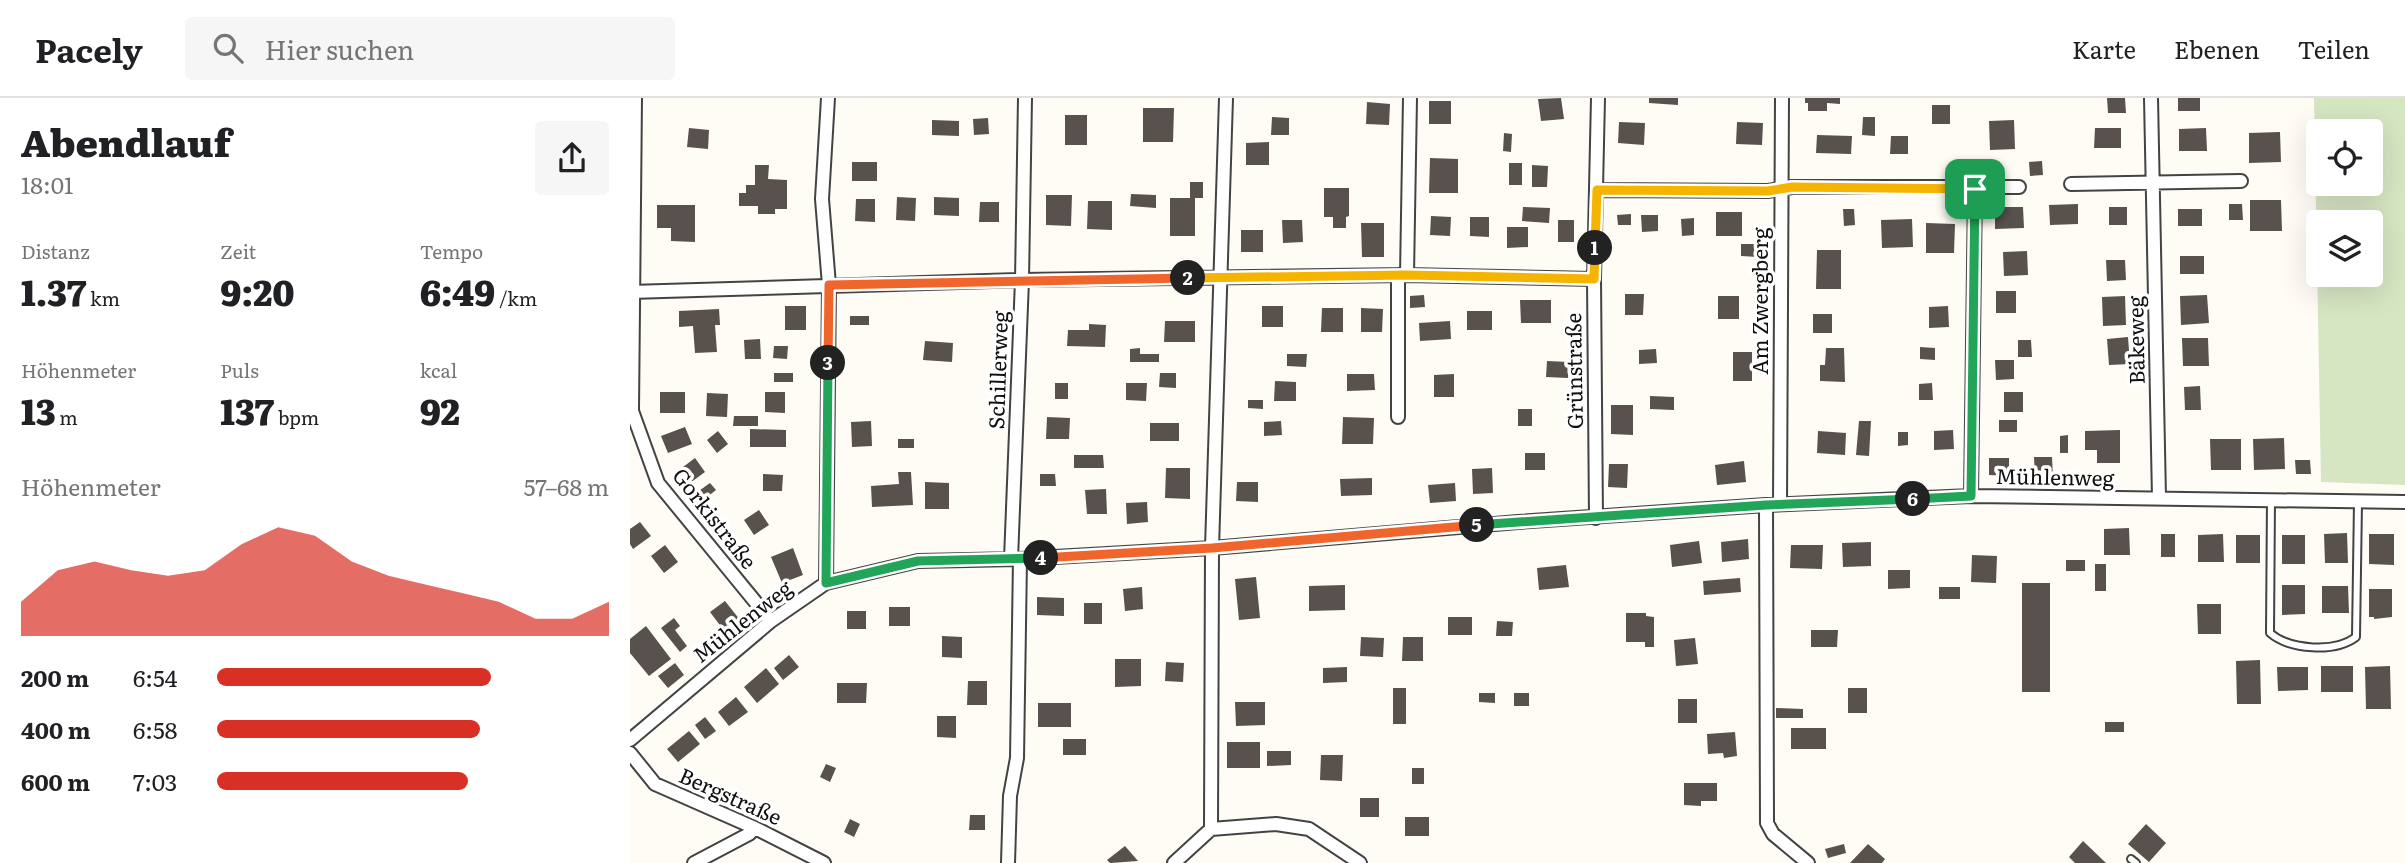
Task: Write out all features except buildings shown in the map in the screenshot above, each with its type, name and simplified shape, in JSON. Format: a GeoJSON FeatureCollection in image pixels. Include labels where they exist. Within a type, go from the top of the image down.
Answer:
{"type":"FeatureCollection","features":[{"type":"Feature","properties":{"kind":"street","name":"Gorkistraße"},"geometry":{"type":"LineString","coordinates":[[635,98],[632,411],[658,483],[771,621]]}},
{"type":"Feature","properties":{"kind":"street"},"geometry":{"type":"LineString","coordinates":[[826,583],[829,285],[822,199],[828,98]]}},
{"type":"Feature","properties":{"kind":"street","name":"Schillerweg"},"geometry":{"type":"LineString","coordinates":[[1009,863],[1010,796],[1017,758],[1016,559],[1025,98]]}},
{"type":"Feature","properties":{"kind":"street"},"geometry":{"type":"LineString","coordinates":[[1211,829],[1212,548],[1226,98]]}},
{"type":"Feature","properties":{"kind":"street"},"geometry":{"type":"LineString","coordinates":[[1398,417],[1410,98]]}},
{"type":"Feature","properties":{"kind":"street","name":"Grünstraße"},"geometry":{"type":"LineString","coordinates":[[1596,518],[1594,279],[1598,98]]}},
{"type":"Feature","properties":{"kind":"street","name":"Am Zwergberg"},"geometry":{"type":"LineString","coordinates":[[1782,98],[1767,823],[1773,834],[1808,863]]}},
{"type":"Feature","properties":{"kind":"street","name":"Bäkeweg"},"geometry":{"type":"LineString","coordinates":[[2151,98],[2159,498]]}},
{"type":"Feature","properties":{"kind":"street"},"geometry":{"type":"LineString","coordinates":[[2071,184],[2241,180]]}},
{"type":"Feature","properties":{"kind":"street"},"geometry":{"type":"LineString","coordinates":[[1597,190],[2019,187]]}},
{"type":"Feature","properties":{"kind":"street"},"geometry":{"type":"LineString","coordinates":[[1971,496],[1975,189]]}},
{"type":"Feature","properties":{"kind":"street"},"geometry":{"type":"LineString","coordinates":[[632,292],[1219,277],[1403,275],[1594,279]]}},
{"type":"Feature","properties":{"kind":"street","name":"Mühlenweg"},"geometry":{"type":"LineString","coordinates":[[630,740],[771,621],[826,583],[918,561],[1016,559],[1212,548],[1518,522],[1773,505],[1971,496],[2405,502]]}},
{"type":"Feature","properties":{"kind":"street","name":"Bergstraße"},"geometry":{"type":"LineString","coordinates":[[630,753],[655,784],[755,828],[824,863]]}},
{"type":"Feature","properties":{"kind":"street"},"geometry":{"type":"LineString","coordinates":[[1174,863],[1211,829],[1276,824],[1309,829],[1360,863]]}},
{"type":"Feature","properties":{"kind":"street"},"geometry":{"type":"LineString","coordinates":[[694,863],[749,834],[755,828]]}},
{"type":"Feature","properties":{"kind":"lane"},"geometry":{"type":"LineString","coordinates":[[2271,499],[2270,633],[2278,640],[2299,646],[2347,643],[2356,637],[2358,502]]}},
{"type":"Feature","properties":{"kind":"green space"},"geometry":{"type":"Polygon","coordinates":[[[2314,98],[2405,98],[2405,485],[2321,482],[2317,287],[2383,287],[2383,210],[2316,210],[2316,196],[2383,196],[2383,119],[2314,119],[2314,98]]]}},
{"type":"Feature","properties":{"kind":"route"},"geometry":{"type":"LineString","coordinates":[[1792,187],[1975,189],[1971,496],[1766,505],[1518,522],[1212,548],[1020,559],[918,561],[826,583],[829,285],[1398,275],[1594,279],[1597,190],[1768,191],[1792,187]]}}]}
